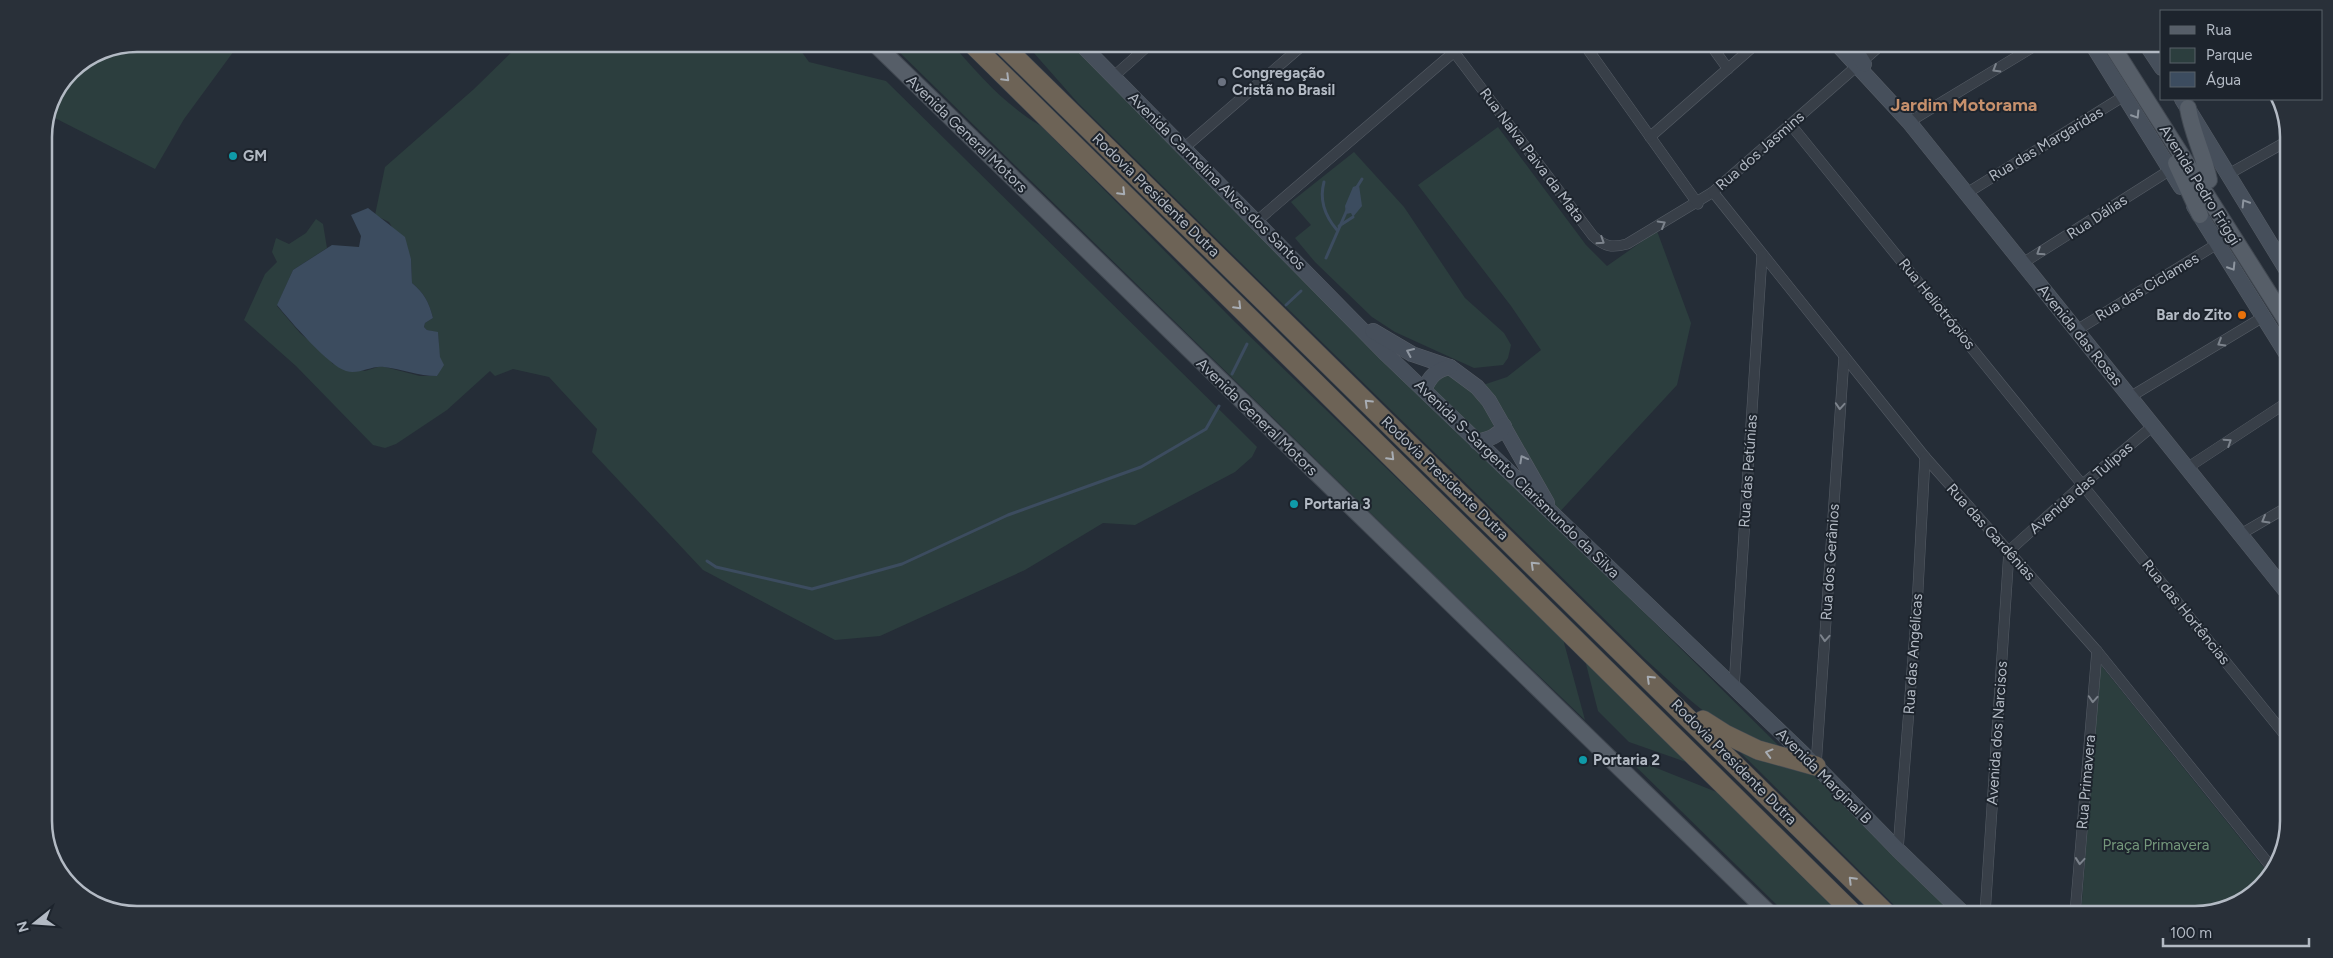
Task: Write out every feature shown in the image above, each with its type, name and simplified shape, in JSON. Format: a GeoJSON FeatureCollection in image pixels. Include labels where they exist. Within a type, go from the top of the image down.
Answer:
{"type":"FeatureCollection","features":[{"type":"Feature","properties":{"kind":"highway","name":"Rodovia Presidente Dutra"},"geometry":{"type":"LineString","coordinates":[[980,52],[1846,906]]}},
{"type":"Feature","properties":{"kind":"highway","name":"Rodovia Presidente Dutra"},"geometry":{"type":"LineString","coordinates":[[1010,52],[1879,906]]}},
{"type":"Feature","properties":{"kind":"highway"},"geometry":{"type":"LineString","coordinates":[[1671,700],[1725,734],[1758,750],[1816,766]]}},
{"type":"Feature","properties":{"kind":"main road","name":"Avenida General Motors"},"geometry":{"type":"LineString","coordinates":[[883,52],[1762,906]]}},
{"type":"Feature","properties":{"kind":"main road","name":"Avenida Pedro Friggi"},"geometry":{"type":"LineString","coordinates":[[2117,52],[2280,311]]}},
{"type":"Feature","properties":{"kind":"main road","name":"Avenida Pedro Friggi"},"geometry":{"type":"LineString","coordinates":[[2129,52],[2280,292]]}},
{"type":"Feature","properties":{"kind":"main road"},"geometry":{"type":"LineString","coordinates":[[2185,104],[2203,154],[2209,180]]}},
{"type":"Feature","properties":{"kind":"main road"},"geometry":{"type":"LineString","coordinates":[[2152,109],[2200,215]]}},
{"type":"Feature","properties":{"kind":"street","name":"Avenida Carmelina Alves dos Santos"},"geometry":{"type":"LineString","coordinates":[[1089,52],[1352,318]]}},
{"type":"Feature","properties":{"kind":"street"},"geometry":{"type":"LineString","coordinates":[[1113,77],[1141,52]]}},
{"type":"Feature","properties":{"kind":"street"},"geometry":{"type":"LineString","coordinates":[[1184,148],[1295,52]]}},
{"type":"Feature","properties":{"kind":"street"},"geometry":{"type":"LineString","coordinates":[[1257,221],[1447,52]]}},
{"type":"Feature","properties":{"kind":"street","name":"Rua Nalva Paiva da Mata"},"geometry":{"type":"LineString","coordinates":[[1454,52],[1593,236],[1602,244],[1613,247],[1627,244]]}},
{"type":"Feature","properties":{"kind":"street"},"geometry":{"type":"LineString","coordinates":[[1590,52],[1698,204]]}},
{"type":"Feature","properties":{"kind":"street"},"geometry":{"type":"LineString","coordinates":[[1716,52],[1728,69]]}},
{"type":"Feature","properties":{"kind":"street"},"geometry":{"type":"LineString","coordinates":[[1650,136],[1747,52]]}},
{"type":"Feature","properties":{"kind":"street"},"geometry":{"type":"LineString","coordinates":[[1846,52],[1859,63]]}},
{"type":"Feature","properties":{"kind":"street"},"geometry":{"type":"LineString","coordinates":[[1855,52],[1859,63]]}},
{"type":"Feature","properties":{"kind":"street","name":"Rua dos Jasmins"},"geometry":{"type":"LineString","coordinates":[[1627,244],[1698,204],[1791,125],[1872,52]]}},
{"type":"Feature","properties":{"kind":"street"},"geometry":{"type":"LineString","coordinates":[[1909,122],[2025,52]]}},
{"type":"Feature","properties":{"kind":"street"},"geometry":{"type":"LineString","coordinates":[[2097,52],[2280,344]]}},
{"type":"Feature","properties":{"kind":"street"},"geometry":{"type":"LineString","coordinates":[[2151,52],[2160,65]]}},
{"type":"Feature","properties":{"kind":"street","name":"Avenida das Rosas"},"geometry":{"type":"LineString","coordinates":[[1859,63],[1967,192],[2280,584]]}},
{"type":"Feature","properties":{"kind":"street","name":"Rua das Margaridas"},"geometry":{"type":"LineString","coordinates":[[1967,192],[2124,96]]}},
{"type":"Feature","properties":{"kind":"street"},"geometry":{"type":"LineString","coordinates":[[2185,104],[2280,260]]}},
{"type":"Feature","properties":{"kind":"street","name":"Rua Heliotrópios"},"geometry":{"type":"LineString","coordinates":[[1791,125],[2083,484]]}},
{"type":"Feature","properties":{"kind":"street"},"geometry":{"type":"LineString","coordinates":[[2227,175],[2280,145]]}},
{"type":"Feature","properties":{"kind":"street","name":"Rua Dálias"},"geometry":{"type":"LineString","coordinates":[[2023,264],[2170,170]]}},
{"type":"Feature","properties":{"kind":"street","name":"Rua das Gardênias"},"geometry":{"type":"LineString","coordinates":[[1713,192],[1925,457],[2097,651],[2269,864]]}},
{"type":"Feature","properties":{"kind":"street","name":"Rua das Ciclames"},"geometry":{"type":"LineString","coordinates":[[2077,330],[2217,244]]}},
{"type":"Feature","properties":{"kind":"street"},"geometry":{"type":"LineString","coordinates":[[2274,251],[2280,247]]}},
{"type":"Feature","properties":{"kind":"street","name":"Rua das Petúnias"},"geometry":{"type":"LineString","coordinates":[[1734,688],[1762,255]]}},
{"type":"Feature","properties":{"kind":"street"},"geometry":{"type":"LineString","coordinates":[[2130,397],[2263,317]]}},
{"type":"Feature","properties":{"kind":"street"},"geometry":{"type":"LineString","coordinates":[[1352,318],[1391,344],[1412,354],[1450,367],[1477,387],[1489,401],[1555,517]]}},
{"type":"Feature","properties":{"kind":"street","name":"Avenida S-Sargento Clarismundo da Silva"},"geometry":{"type":"LineString","coordinates":[[1352,318],[1477,442],[1682,639]]}},
{"type":"Feature","properties":{"kind":"street","name":"Rua dos Gerânios"},"geometry":{"type":"LineString","coordinates":[[1816,766],[1844,357]]}},
{"type":"Feature","properties":{"kind":"street"},"geometry":{"type":"LineString","coordinates":[[1424,390],[1430,378],[1439,370],[1450,367]]}},
{"type":"Feature","properties":{"kind":"street"},"geometry":{"type":"LineString","coordinates":[[2188,468],[2280,407]]}},
{"type":"Feature","properties":{"kind":"street"},"geometry":{"type":"LineString","coordinates":[[1477,442],[1492,438],[1501,432],[1504,426]]}},
{"type":"Feature","properties":{"kind":"street","name":"Avenida das Tulipas"},"geometry":{"type":"LineString","coordinates":[[2010,552],[2083,484],[2153,426]]}},
{"type":"Feature","properties":{"kind":"street","name":"Rua das Angélicas"},"geometry":{"type":"LineString","coordinates":[[1898,850],[1917,607],[1925,457]]}},
{"type":"Feature","properties":{"kind":"street","name":"Rua das Hortências"},"geometry":{"type":"LineString","coordinates":[[2083,484],[2280,729]]}},
{"type":"Feature","properties":{"kind":"street"},"geometry":{"type":"LineString","coordinates":[[2241,534],[2280,511]]}},
{"type":"Feature","properties":{"kind":"street","name":"Avenida dos Narcisos"},"geometry":{"type":"LineString","coordinates":[[1985,906],[2010,552]]}},
{"type":"Feature","properties":{"kind":"street","name":"Avenida Marginal B"},"geometry":{"type":"LineString","coordinates":[[1682,639],[1816,766],[1956,906]]}},
{"type":"Feature","properties":{"kind":"street","name":"Rua Primavera"},"geometry":{"type":"LineString","coordinates":[[2076,906],[2097,651]]}},
{"type":"Feature","properties":{"kind":"green space"},"geometry":{"type":"Polygon","coordinates":[[[138,52],[233,52],[184,119],[155,169],[55,118],[67,90],[77,77],[90,67],[105,59],[121,54],[138,52]]]}},
{"type":"Feature","properties":{"kind":"green space"},"geometry":{"type":"Polygon","coordinates":[[[512,52],[802,52],[809,62],[886,81],[1257,447],[1252,457],[1235,472],[1135,525],[1103,523],[1025,570],[880,636],[835,640],[703,570],[592,452],[597,429],[549,377],[513,369],[495,376],[490,371],[447,410],[396,444],[385,448],[373,445],[296,366],[244,320],[265,274],[277,262],[272,252],[276,238],[289,244],[306,233],[316,219],[323,224],[327,248],[293,270],[277,306],[300,333],[327,356],[333,364],[365,371],[381,366],[420,376],[437,376],[440,369],[438,333],[427,330],[424,327],[425,323],[433,318],[430,307],[420,290],[412,283],[411,259],[389,222],[375,215],[385,167],[474,89],[512,52]]]}},
{"type":"Feature","properties":{"kind":"green space"},"geometry":{"type":"Polygon","coordinates":[[[899,52],[959,52],[1004,99],[1041,126],[1235,322],[1563,639],[1585,720],[1438,579],[899,52]]]}},
{"type":"Feature","properties":{"kind":"green space"},"geometry":{"type":"Polygon","coordinates":[[[1033,52],[1079,52],[1781,748],[1741,735],[1723,725],[1707,714],[1645,659],[1078,103],[1033,52]]]}},
{"type":"Feature","properties":{"kind":"green space"},"geometry":{"type":"Polygon","coordinates":[[[1498,127],[1586,245],[1607,266],[1657,231],[1691,323],[1677,385],[1555,517],[1477,387],[1507,377],[1541,350],[1511,306],[1418,185],[1498,127]]]}},
{"type":"Feature","properties":{"kind":"green space"},"geometry":{"type":"Polygon","coordinates":[[[1354,152],[1404,207],[1465,298],[1504,333],[1511,345],[1508,358],[1503,365],[1474,368],[1395,332],[1372,317],[1315,262],[1295,238],[1311,225],[1291,202],[1354,152]]]}},
{"type":"Feature","properties":{"kind":"green space"},"geometry":{"type":"Polygon","coordinates":[[[1443,372],[1478,392],[1494,425],[1484,439],[1428,390],[1443,372]]]}},
{"type":"Feature","properties":{"kind":"green space"},"geometry":{"type":"Polygon","coordinates":[[[1585,660],[1686,762],[1629,742],[1598,711],[1585,660]]]}},
{"type":"Feature","properties":{"kind":"green space","name":"Praça Primavera"},"geometry":{"type":"Polygon","coordinates":[[[2100,664],[2265,869],[2243,891],[2223,901],[2206,905],[2082,906],[2100,664]]]}},
{"type":"Feature","properties":{"kind":"green space"},"geometry":{"type":"Polygon","coordinates":[[[1740,752],[1817,773],[1949,906],[1895,906],[1740,752]]]}},
{"type":"Feature","properties":{"kind":"green space"},"geometry":{"type":"Polygon","coordinates":[[[1624,755],[1724,795],[1836,906],[1778,906],[1624,755]]]}},
{"type":"Feature","properties":{"kind":"water"},"geometry":{"type":"Polygon","coordinates":[[[1359,185],[1362,206],[1353,217],[1351,213],[1346,214],[1345,206],[1353,187],[1359,185]]]}},
{"type":"Feature","properties":{"kind":"water"},"geometry":{"type":"Polygon","coordinates":[[[368,208],[405,237],[411,259],[412,283],[426,298],[433,318],[425,323],[424,327],[427,330],[438,332],[440,357],[444,365],[437,376],[384,367],[375,367],[356,372],[346,371],[320,352],[277,305],[293,270],[332,245],[359,247],[361,236],[351,215],[368,208]]]}},
{"type":"Feature","properties":{"kind":"waterway"},"geometry":{"type":"LineString","coordinates":[[1357,187],[1362,179]]}},
{"type":"Feature","properties":{"kind":"waterway"},"geometry":{"type":"LineString","coordinates":[[1324,182],[1322,195],[1324,208],[1337,230]]}},
{"type":"Feature","properties":{"kind":"waterway"},"geometry":{"type":"LineString","coordinates":[[1326,258],[1347,210]]}},
{"type":"Feature","properties":{"kind":"waterway"},"geometry":{"type":"LineString","coordinates":[[1339,226],[1353,217]]}},
{"type":"Feature","properties":{"kind":"waterway"},"geometry":{"type":"LineString","coordinates":[[1286,305],[1301,291]]}},
{"type":"Feature","properties":{"kind":"waterway"},"geometry":{"type":"LineString","coordinates":[[1232,374],[1247,344]]}},
{"type":"Feature","properties":{"kind":"waterway"},"geometry":{"type":"LineString","coordinates":[[707,561],[716,567],[812,589],[902,564],[1008,515],[1141,467],[1206,429],[1219,406]]}},
{"type":"Feature","properties":{"kind":"place","name":"Congregação Cristã no Brasil"},"geometry":{"type":"Point","coordinates":[1222,82]}},
{"type":"Feature","properties":{"kind":"place","name":"GM"},"geometry":{"type":"Point","coordinates":[233,156]}},
{"type":"Feature","properties":{"kind":"place","name":"Bar do Zito"},"geometry":{"type":"Point","coordinates":[2242,315]}},
{"type":"Feature","properties":{"kind":"place","name":"Portaria 3"},"geometry":{"type":"Point","coordinates":[1294,504]}},
{"type":"Feature","properties":{"kind":"place","name":"Portaria 2"},"geometry":{"type":"Point","coordinates":[1583,760]}},
{"type":"Feature","properties":{"kind":"district","name":"Jardim Motorama"},"geometry":{"type":"Point","coordinates":[1964,105]}}]}
